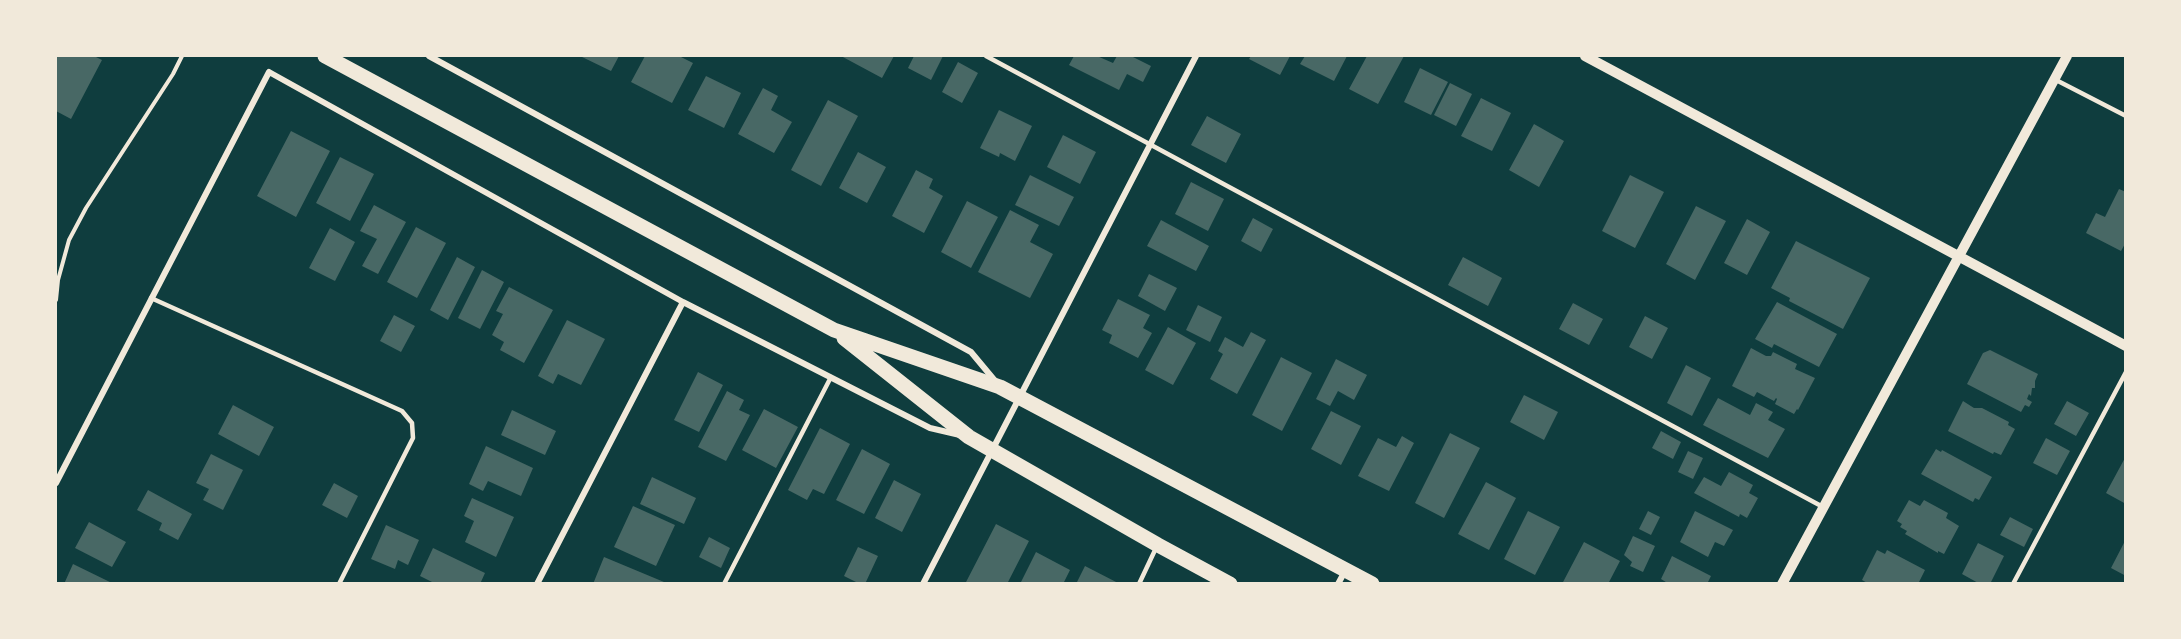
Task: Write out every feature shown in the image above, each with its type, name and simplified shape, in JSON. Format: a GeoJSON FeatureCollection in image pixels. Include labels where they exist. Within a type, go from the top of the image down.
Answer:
{"type":"FeatureCollection","features":[{"type":"Feature","properties":{"kind":"main road"},"geometry":{"type":"LineString","coordinates":[[325,56],[834,330],[1000,387],[1372,584]]}},
{"type":"Feature","properties":{"kind":"main road"},"geometry":{"type":"LineString","coordinates":[[834,330],[969,437],[1230,584]]}},
{"type":"Feature","properties":{"kind":"street"},"geometry":{"type":"LineString","coordinates":[[429,56],[971,352],[1000,387]]}},
{"type":"Feature","properties":{"kind":"street"},"geometry":{"type":"LineString","coordinates":[[923,584],[1196,56]]}},
{"type":"Feature","properties":{"kind":"street"},"geometry":{"type":"LineString","coordinates":[[1585,56],[2126,346]]}},
{"type":"Feature","properties":{"kind":"street"},"geometry":{"type":"LineString","coordinates":[[1782,584],[2067,56]]}},
{"type":"Feature","properties":{"kind":"street"},"geometry":{"type":"LineString","coordinates":[[56,483],[269,72],[683,302],[930,428],[969,437]]}},
{"type":"Feature","properties":{"kind":"street"},"geometry":{"type":"LineString","coordinates":[[537,584],[683,302]]}},
{"type":"Feature","properties":{"kind":"street"},"geometry":{"type":"LineString","coordinates":[[1338,584],[1345,569]]}},
{"type":"Feature","properties":{"kind":"lane"},"geometry":{"type":"LineString","coordinates":[[986,56],[1823,507]]}},
{"type":"Feature","properties":{"kind":"lane"},"geometry":{"type":"LineString","coordinates":[[2054,79],[2126,116]]}},
{"type":"Feature","properties":{"kind":"lane"},"geometry":{"type":"LineString","coordinates":[[151,298],[402,411],[412,423],[413,438],[339,584]]}},
{"type":"Feature","properties":{"kind":"lane"},"geometry":{"type":"LineString","coordinates":[[2013,584],[2126,372]]}},
{"type":"Feature","properties":{"kind":"lane"},"geometry":{"type":"LineString","coordinates":[[724,584],[831,377]]}},
{"type":"Feature","properties":{"kind":"lane"},"geometry":{"type":"LineString","coordinates":[[1138,584],[1158,545]]}},
{"type":"Feature","properties":{"kind":"path"},"geometry":{"type":"LineString","coordinates":[[56,300],[58,280],[69,240],[86,208],[173,74],[182,56]]}},
{"type":"Feature","properties":{"kind":"building"},"geometry":{"type":"Polygon","coordinates":[[[56,56],[94,56],[102,60],[71,119],[56,111],[56,56]]]}},
{"type":"Feature","properties":{"kind":"building"},"geometry":{"type":"Polygon","coordinates":[[[580,56],[619,56],[611,71],[580,56]]]}},
{"type":"Feature","properties":{"kind":"building"},"geometry":{"type":"Polygon","coordinates":[[[645,56],[679,56],[693,63],[672,103],[631,82],[645,56]]]}},
{"type":"Feature","properties":{"kind":"building"},"geometry":{"type":"Polygon","coordinates":[[[841,56],[894,56],[882,78],[841,56]]]}},
{"type":"Feature","properties":{"kind":"building"},"geometry":{"type":"Polygon","coordinates":[[[914,56],[943,56],[931,80],[908,68],[914,56]]]}},
{"type":"Feature","properties":{"kind":"building"},"geometry":{"type":"Polygon","coordinates":[[[1074,56],[1097,56],[1113,63],[1117,56],[1131,56],[1151,66],[1143,82],[1127,74],[1119,90],[1069,65],[1074,56]]]}},
{"type":"Feature","properties":{"kind":"building"},"geometry":{"type":"Polygon","coordinates":[[[1251,56],[1290,56],[1280,75],[1249,59],[1251,56]]]}},
{"type":"Feature","properties":{"kind":"building"},"geometry":{"type":"Polygon","coordinates":[[[1305,56],[1347,56],[1334,81],[1300,64],[1305,56]]]}},
{"type":"Feature","properties":{"kind":"building"},"geometry":{"type":"Polygon","coordinates":[[[1367,56],[1404,56],[1378,104],[1349,89],[1367,56]]]}},
{"type":"Feature","properties":{"kind":"building"},"geometry":{"type":"Polygon","coordinates":[[[958,62],[978,73],[962,103],[942,92],[958,62]]]}},
{"type":"Feature","properties":{"kind":"building"},"geometry":{"type":"Polygon","coordinates":[[[1420,68],[1448,82],[1431,115],[1404,102],[1420,68]]]}},
{"type":"Feature","properties":{"kind":"building"},"geometry":{"type":"Polygon","coordinates":[[[706,76],[741,93],[724,128],[688,110],[706,76]]]}},
{"type":"Feature","properties":{"kind":"building"},"geometry":{"type":"Polygon","coordinates":[[[1450,83],[1472,94],[1456,126],[1434,115],[1450,83]]]}},
{"type":"Feature","properties":{"kind":"building"},"geometry":{"type":"Polygon","coordinates":[[[763,88],[778,96],[771,110],[792,122],[774,153],[738,134],[763,88]]]}},
{"type":"Feature","properties":{"kind":"building"},"geometry":{"type":"Polygon","coordinates":[[[1481,98],[1511,113],[1492,151],[1461,136],[1481,98]]]}},
{"type":"Feature","properties":{"kind":"building"},"geometry":{"type":"Polygon","coordinates":[[[828,100],[858,116],[821,186],[791,170],[828,100]]]}},
{"type":"Feature","properties":{"kind":"building"},"geometry":{"type":"Polygon","coordinates":[[[999,110],[1032,126],[1015,161],[1000,153],[999,157],[980,148],[999,110]]]}},
{"type":"Feature","properties":{"kind":"building"},"geometry":{"type":"Polygon","coordinates":[[[1207,116],[1241,134],[1226,163],[1191,145],[1207,116]]]}},
{"type":"Feature","properties":{"kind":"building"},"geometry":{"type":"Polygon","coordinates":[[[1534,124],[1564,141],[1539,187],[1509,170],[1534,124]]]}},
{"type":"Feature","properties":{"kind":"building"},"geometry":{"type":"Polygon","coordinates":[[[291,131],[330,151],[296,217],[257,196],[291,131]]]}},
{"type":"Feature","properties":{"kind":"building"},"geometry":{"type":"Polygon","coordinates":[[[1063,135],[1096,152],[1080,184],[1047,167],[1063,135]]]}},
{"type":"Feature","properties":{"kind":"building"},"geometry":{"type":"Polygon","coordinates":[[[858,152],[886,167],[867,203],[839,188],[858,152]]]}},
{"type":"Feature","properties":{"kind":"building"},"geometry":{"type":"Polygon","coordinates":[[[340,157],[374,174],[350,221],[316,203],[340,157]]]}},
{"type":"Feature","properties":{"kind":"building"},"geometry":{"type":"Polygon","coordinates":[[[916,170],[933,179],[929,188],[943,196],[924,233],[892,216],[916,170]]]}},
{"type":"Feature","properties":{"kind":"building"},"geometry":{"type":"Polygon","coordinates":[[[1030,175],[1074,197],[1059,226],[1015,205],[1030,175]]]}},
{"type":"Feature","properties":{"kind":"building"},"geometry":{"type":"Polygon","coordinates":[[[1630,175],[1664,192],[1635,248],[1602,231],[1630,175]]]}},
{"type":"Feature","properties":{"kind":"building"},"geometry":{"type":"Polygon","coordinates":[[[1191,182],[1224,199],[1208,231],[1175,214],[1191,182]]]}},
{"type":"Feature","properties":{"kind":"building"},"geometry":{"type":"Polygon","coordinates":[[[2119,189],[2126,192],[2126,242],[2121,251],[2086,233],[2096,213],[2105,217],[2119,189]]]}},
{"type":"Feature","properties":{"kind":"building"},"geometry":{"type":"Polygon","coordinates":[[[967,201],[998,217],[971,268],[941,252],[967,201]]]}},
{"type":"Feature","properties":{"kind":"building"},"geometry":{"type":"Polygon","coordinates":[[[374,205],[406,222],[378,274],[362,266],[377,239],[360,231],[374,205]]]}},
{"type":"Feature","properties":{"kind":"building"},"geometry":{"type":"Polygon","coordinates":[[[1696,206],[1726,221],[1695,280],[1666,264],[1696,206]]]}},
{"type":"Feature","properties":{"kind":"building"},"geometry":{"type":"Polygon","coordinates":[[[1010,210],[1039,225],[1030,242],[1053,254],[1030,298],[978,272],[1010,210]]]}},
{"type":"Feature","properties":{"kind":"building"},"geometry":{"type":"Polygon","coordinates":[[[1253,218],[1273,229],[1261,252],[1241,241],[1253,218]]]}},
{"type":"Feature","properties":{"kind":"building"},"geometry":{"type":"Polygon","coordinates":[[[1747,219],[1770,232],[1747,275],[1724,263],[1747,219]]]}},
{"type":"Feature","properties":{"kind":"building"},"geometry":{"type":"Polygon","coordinates":[[[1161,220],[1209,246],[1196,271],[1147,246],[1161,220]]]}},
{"type":"Feature","properties":{"kind":"building"},"geometry":{"type":"Polygon","coordinates":[[[416,227],[446,243],[417,298],[387,282],[416,227]]]}},
{"type":"Feature","properties":{"kind":"building"},"geometry":{"type":"Polygon","coordinates":[[[330,228],[355,242],[335,281],[309,268],[330,228]]]}},
{"type":"Feature","properties":{"kind":"building"},"geometry":{"type":"Polygon","coordinates":[[[1796,241],[1870,278],[1843,329],[1789,301],[1790,298],[1771,288],[1796,241]]]}},
{"type":"Feature","properties":{"kind":"building"},"geometry":{"type":"Polygon","coordinates":[[[457,257],[475,267],[448,320],[430,310],[457,257]]]}},
{"type":"Feature","properties":{"kind":"building"},"geometry":{"type":"Polygon","coordinates":[[[1463,257],[1502,278],[1488,306],[1448,285],[1463,257]]]}},
{"type":"Feature","properties":{"kind":"building"},"geometry":{"type":"Polygon","coordinates":[[[482,270],[504,282],[480,329],[458,318],[482,270]]]}},
{"type":"Feature","properties":{"kind":"building"},"geometry":{"type":"Polygon","coordinates":[[[1149,274],[1177,288],[1165,311],[1138,296],[1149,274]]]}},
{"type":"Feature","properties":{"kind":"building"},"geometry":{"type":"Polygon","coordinates":[[[509,287],[553,310],[524,363],[500,350],[504,342],[492,335],[503,314],[496,311],[509,287]]]}},
{"type":"Feature","properties":{"kind":"building"},"geometry":{"type":"Polygon","coordinates":[[[1118,299],[1150,315],[1143,328],[1152,333],[1138,358],[1109,343],[1112,335],[1102,330],[1118,299]]]}},
{"type":"Feature","properties":{"kind":"building"},"geometry":{"type":"Polygon","coordinates":[[[1777,302],[1837,334],[1819,367],[1774,344],[1772,348],[1755,339],[1777,302]]]}},
{"type":"Feature","properties":{"kind":"building"},"geometry":{"type":"Polygon","coordinates":[[[1573,303],[1603,319],[1589,345],[1559,329],[1573,303]]]}},
{"type":"Feature","properties":{"kind":"building"},"geometry":{"type":"Polygon","coordinates":[[[1198,305],[1222,317],[1210,342],[1186,330],[1198,305]]]}},
{"type":"Feature","properties":{"kind":"building"},"geometry":{"type":"Polygon","coordinates":[[[394,315],[415,326],[401,352],[380,341],[394,315]]]}},
{"type":"Feature","properties":{"kind":"building"},"geometry":{"type":"Polygon","coordinates":[[[1645,316],[1668,328],[1652,359],[1629,347],[1645,316]]]}},
{"type":"Feature","properties":{"kind":"building"},"geometry":{"type":"Polygon","coordinates":[[[567,320],[605,339],[581,385],[558,374],[553,384],[538,376],[567,320]]]}},
{"type":"Feature","properties":{"kind":"building"},"geometry":{"type":"Polygon","coordinates":[[[1168,327],[1196,343],[1173,385],[1145,370],[1168,327]]]}},
{"type":"Feature","properties":{"kind":"building"},"geometry":{"type":"Polygon","coordinates":[[[1251,332],[1266,340],[1237,394],[1210,379],[1223,354],[1218,351],[1225,337],[1243,347],[1251,332]]]}},
{"type":"Feature","properties":{"kind":"building"},"geometry":{"type":"Polygon","coordinates":[[[1751,348],[1766,356],[1771,356],[1773,352],[1797,364],[1795,369],[1815,378],[1794,414],[1775,404],[1776,398],[1774,401],[1757,392],[1754,397],[1732,386],[1751,348]]]}},
{"type":"Feature","properties":{"kind":"building"},"geometry":{"type":"Polygon","coordinates":[[[1990,350],[2038,374],[2035,388],[2032,388],[2031,396],[2029,394],[2027,399],[2032,402],[2029,407],[2025,405],[2021,412],[1967,384],[1983,353],[1990,350]]]}},
{"type":"Feature","properties":{"kind":"building"},"geometry":{"type":"Polygon","coordinates":[[[1281,357],[1312,373],[1282,431],[1252,415],[1281,357]]]}},
{"type":"Feature","properties":{"kind":"building"},"geometry":{"type":"Polygon","coordinates":[[[1336,359],[1367,375],[1354,400],[1338,391],[1330,406],[1316,399],[1336,359]]]}},
{"type":"Feature","properties":{"kind":"building"},"geometry":{"type":"Polygon","coordinates":[[[1686,365],[1711,378],[1692,416],[1667,403],[1686,365]]]}},
{"type":"Feature","properties":{"kind":"building"},"geometry":{"type":"Polygon","coordinates":[[[698,372],[723,385],[699,432],[674,420],[698,372]]]}},
{"type":"Feature","properties":{"kind":"building"},"geometry":{"type":"Polygon","coordinates":[[[727,391],[744,400],[739,410],[750,415],[726,461],[698,447],[727,391]]]}},
{"type":"Feature","properties":{"kind":"building"},"geometry":{"type":"Polygon","coordinates":[[[1524,395],[1558,412],[1544,440],[1510,422],[1524,395]]]}},
{"type":"Feature","properties":{"kind":"building"},"geometry":{"type":"Polygon","coordinates":[[[1718,398],[1750,415],[1756,403],[1773,412],[1768,420],[1785,429],[1768,458],[1703,425],[1718,398]]]}},
{"type":"Feature","properties":{"kind":"building"},"geometry":{"type":"Polygon","coordinates":[[[1963,401],[2009,422],[2008,425],[2015,429],[2001,455],[1994,452],[1993,454],[1948,431],[1963,401]]]}},
{"type":"Feature","properties":{"kind":"building"},"geometry":{"type":"Polygon","coordinates":[[[2067,401],[2089,413],[2076,436],[2054,424],[2067,401]]]}},
{"type":"Feature","properties":{"kind":"building"},"geometry":{"type":"Polygon","coordinates":[[[233,405],[274,427],[259,456],[218,434],[233,405]]]}},
{"type":"Feature","properties":{"kind":"building"},"geometry":{"type":"Polygon","coordinates":[[[764,409],[798,427],[776,468],[742,450],[764,409]]]}},
{"type":"Feature","properties":{"kind":"building"},"geometry":{"type":"Polygon","coordinates":[[[512,410],[556,431],[545,455],[501,435],[512,410]]]}},
{"type":"Feature","properties":{"kind":"building"},"geometry":{"type":"Polygon","coordinates":[[[1331,411],[1361,426],[1341,465],[1311,449],[1331,411]]]}},
{"type":"Feature","properties":{"kind":"building"},"geometry":{"type":"Polygon","coordinates":[[[820,428],[850,444],[824,494],[813,489],[807,500],[788,490],[820,428]]]}},
{"type":"Feature","properties":{"kind":"building"},"geometry":{"type":"Polygon","coordinates":[[[1661,431],[1681,442],[1673,459],[1652,448],[1661,431]]]}},
{"type":"Feature","properties":{"kind":"building"},"geometry":{"type":"Polygon","coordinates":[[[1450,433],[1480,448],[1444,518],[1415,503],[1450,433]]]}},
{"type":"Feature","properties":{"kind":"building"},"geometry":{"type":"Polygon","coordinates":[[[1402,436],[1414,443],[1389,491],[1358,476],[1378,438],[1396,447],[1402,436]]]}},
{"type":"Feature","properties":{"kind":"building"},"geometry":{"type":"Polygon","coordinates":[[[2046,438],[2070,451],[2057,475],[2033,463],[2046,438]]]}},
{"type":"Feature","properties":{"kind":"building"},"geometry":{"type":"Polygon","coordinates":[[[486,446],[533,468],[521,496],[488,481],[483,491],[469,484],[486,446]]]}},
{"type":"Feature","properties":{"kind":"building"},"geometry":{"type":"Polygon","coordinates":[[[862,449],[890,464],[864,514],[836,500],[862,449]]]}},
{"type":"Feature","properties":{"kind":"building"},"geometry":{"type":"Polygon","coordinates":[[[1936,449],[1992,477],[1979,500],[1975,498],[1973,502],[1921,474],[1936,449]]]}},
{"type":"Feature","properties":{"kind":"building"},"geometry":{"type":"Polygon","coordinates":[[[1688,451],[1703,458],[1693,479],[1678,472],[1688,451]]]}},
{"type":"Feature","properties":{"kind":"building"},"geometry":{"type":"Polygon","coordinates":[[[211,454],[243,470],[223,510],[203,500],[209,489],[196,483],[211,454]]]}},
{"type":"Feature","properties":{"kind":"building"},"geometry":{"type":"Polygon","coordinates":[[[2126,456],[2126,504],[2106,493],[2126,456]]]}},
{"type":"Feature","properties":{"kind":"building"},"geometry":{"type":"Polygon","coordinates":[[[1729,472],[1753,485],[1749,493],[1758,498],[1747,518],[1740,514],[1739,517],[1694,493],[1704,477],[1721,486],[1729,472]]]}},
{"type":"Feature","properties":{"kind":"building"},"geometry":{"type":"Polygon","coordinates":[[[652,477],[696,498],[684,524],[640,504],[652,477]]]}},
{"type":"Feature","properties":{"kind":"building"},"geometry":{"type":"Polygon","coordinates":[[[894,480],[921,494],[902,532],[875,518],[894,480]]]}},
{"type":"Feature","properties":{"kind":"building"},"geometry":{"type":"Polygon","coordinates":[[[1486,482],[1516,498],[1489,550],[1458,534],[1486,482]]]}},
{"type":"Feature","properties":{"kind":"building"},"geometry":{"type":"Polygon","coordinates":[[[334,483],[358,496],[347,518],[322,505],[334,483]]]}},
{"type":"Feature","properties":{"kind":"building"},"geometry":{"type":"Polygon","coordinates":[[[148,490],[192,514],[178,540],[159,530],[162,523],[137,510],[148,490]]]}},
{"type":"Feature","properties":{"kind":"building"},"geometry":{"type":"Polygon","coordinates":[[[472,498],[514,517],[496,557],[465,542],[474,521],[464,516],[472,498]]]}},
{"type":"Feature","properties":{"kind":"building"},"geometry":{"type":"Polygon","coordinates":[[[1909,500],[1920,506],[1924,500],[1948,513],[1946,518],[1959,526],[1944,554],[1938,551],[1938,553],[1905,534],[1907,531],[1900,527],[1902,524],[1897,521],[1909,500]]]}},
{"type":"Feature","properties":{"kind":"building"},"geometry":{"type":"Polygon","coordinates":[[[633,506],[675,525],[656,566],[614,547],[633,506]]]}},
{"type":"Feature","properties":{"kind":"building"},"geometry":{"type":"Polygon","coordinates":[[[1528,511],[1560,527],[1535,575],[1504,559],[1528,511]]]}},
{"type":"Feature","properties":{"kind":"building"},"geometry":{"type":"Polygon","coordinates":[[[1648,511],[1660,517],[1651,535],[1639,529],[1648,511]]]}},
{"type":"Feature","properties":{"kind":"building"},"geometry":{"type":"Polygon","coordinates":[[[1695,511],[1733,530],[1724,546],[1715,542],[1708,557],[1680,542],[1695,511]]]}},
{"type":"Feature","properties":{"kind":"building"},"geometry":{"type":"Polygon","coordinates":[[[2010,517],[2033,529],[2024,547],[2000,535],[2010,517]]]}},
{"type":"Feature","properties":{"kind":"building"},"geometry":{"type":"Polygon","coordinates":[[[89,522],[126,542],[112,567],[75,548],[89,522]]]}},
{"type":"Feature","properties":{"kind":"building"},"geometry":{"type":"Polygon","coordinates":[[[996,524],[1029,541],[1007,584],[965,584],[996,524]]]}},
{"type":"Feature","properties":{"kind":"building"},"geometry":{"type":"Polygon","coordinates":[[[386,525],[419,540],[408,565],[398,560],[395,569],[371,559],[386,525]]]}},
{"type":"Feature","properties":{"kind":"building"},"geometry":{"type":"Polygon","coordinates":[[[1633,536],[1655,546],[1643,572],[1630,566],[1632,562],[1624,555],[1633,536]]]}},
{"type":"Feature","properties":{"kind":"building"},"geometry":{"type":"Polygon","coordinates":[[[709,537],[730,548],[721,568],[699,557],[709,537]]]}},
{"type":"Feature","properties":{"kind":"building"},"geometry":{"type":"Polygon","coordinates":[[[2126,539],[2126,576],[2111,568],[2126,539]]]}},
{"type":"Feature","properties":{"kind":"building"},"geometry":{"type":"Polygon","coordinates":[[[1584,542],[1620,561],[1608,584],[1562,584],[1584,542]]]}},
{"type":"Feature","properties":{"kind":"building"},"geometry":{"type":"Polygon","coordinates":[[[1978,543],[2004,556],[1990,584],[1980,584],[1962,574],[1978,543]]]}},
{"type":"Feature","properties":{"kind":"building"},"geometry":{"type":"Polygon","coordinates":[[[858,547],[878,556],[865,584],[844,576],[858,547]]]}},
{"type":"Feature","properties":{"kind":"building"},"geometry":{"type":"Polygon","coordinates":[[[433,548],[485,573],[480,584],[436,584],[420,576],[433,548]]]}},
{"type":"Feature","properties":{"kind":"building"},"geometry":{"type":"Polygon","coordinates":[[[1877,550],[1885,554],[1887,550],[1925,570],[1918,584],[1869,584],[1862,580],[1877,550]]]}},
{"type":"Feature","properties":{"kind":"building"},"geometry":{"type":"Polygon","coordinates":[[[1036,552],[1070,570],[1063,584],[1020,584],[1036,552]]]}},
{"type":"Feature","properties":{"kind":"building"},"geometry":{"type":"Polygon","coordinates":[[[1672,556],[1711,576],[1707,584],[1669,584],[1661,579],[1672,556]]]}},
{"type":"Feature","properties":{"kind":"building"},"geometry":{"type":"Polygon","coordinates":[[[604,557],[664,582],[663,584],[593,584],[604,557]]]}},
{"type":"Feature","properties":{"kind":"building"},"geometry":{"type":"Polygon","coordinates":[[[73,564],[114,584],[64,584],[73,564]]]}},
{"type":"Feature","properties":{"kind":"building"},"geometry":{"type":"Polygon","coordinates":[[[1085,566],[1120,584],[1076,584],[1085,566]]]}}]}
